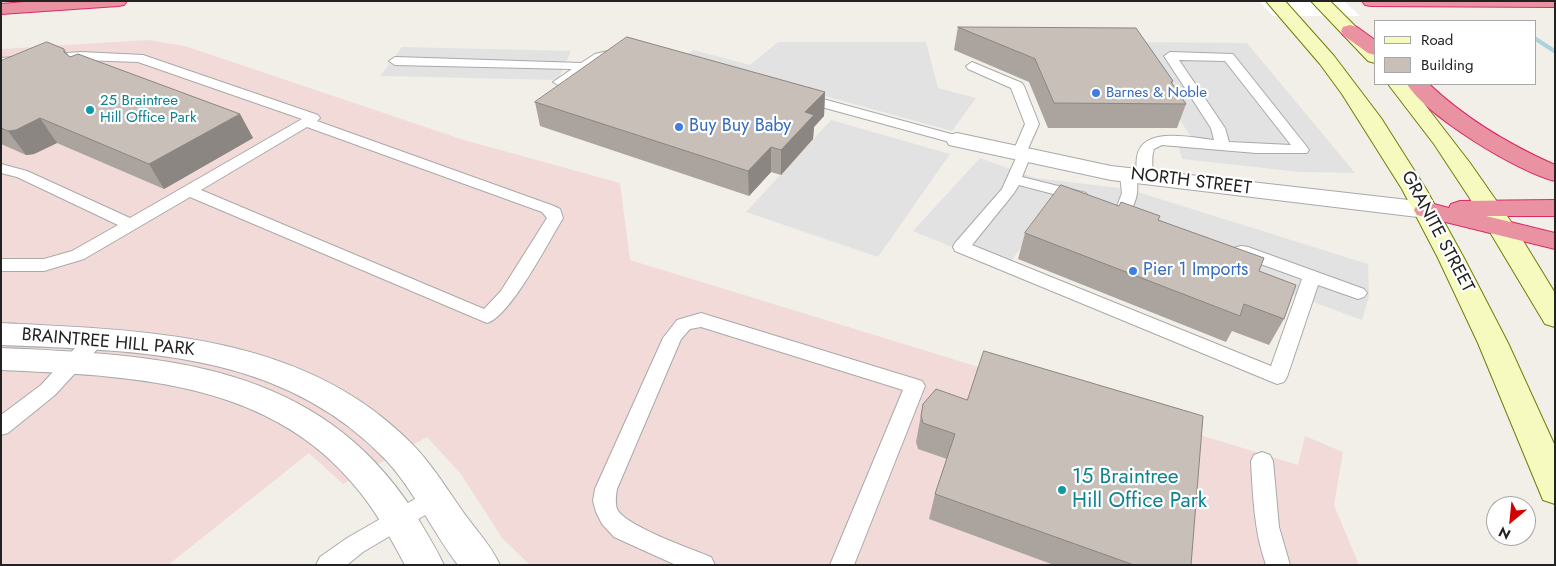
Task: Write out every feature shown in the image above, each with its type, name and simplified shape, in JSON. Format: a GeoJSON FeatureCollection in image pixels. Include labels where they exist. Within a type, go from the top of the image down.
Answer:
{"type":"FeatureCollection","features":[{"type":"Feature","properties":{"kind":"highway"},"geometry":{"type":"LineString","coordinates":[[1,9],[118,1]]}},
{"type":"Feature","properties":{"kind":"highway"},"geometry":{"type":"LineString","coordinates":[[1371,1],[1555,2]]}},
{"type":"Feature","properties":{"kind":"highway"},"geometry":{"type":"LineString","coordinates":[[1350,31],[1374,48]]}},
{"type":"Feature","properties":{"kind":"highway"},"geometry":{"type":"LineString","coordinates":[[1418,85],[1442,109],[1480,136],[1515,156],[1555,174]]}},
{"type":"Feature","properties":{"kind":"highway"},"geometry":{"type":"LineString","coordinates":[[1498,220],[1555,208]]}},
{"type":"Feature","properties":{"kind":"highway"},"geometry":{"type":"LineString","coordinates":[[1426,210],[1498,220],[1555,241]]}},
{"type":"Feature","properties":{"kind":"main road","name":"GRANITE STREET"},"geometry":{"type":"LineString","coordinates":[[1275,1],[1316,48],[1362,106],[1391,149],[1426,210],[1496,348],[1555,489]]}},
{"type":"Feature","properties":{"kind":"main road"},"geometry":{"type":"LineString","coordinates":[[1320,1],[1374,56]]}},
{"type":"Feature","properties":{"kind":"main road"},"geometry":{"type":"LineString","coordinates":[[1399,85],[1453,154],[1498,220],[1555,318]]}},
{"type":"Feature","properties":{"kind":"street","name":"NORTH STREET"},"geometry":{"type":"LineString","coordinates":[[957,140],[1092,170],[1426,210]]}},
{"type":"Feature","properties":{"kind":"street","name":"BRAINTREE HILL PARK"},"geometry":{"type":"LineString","coordinates":[[1,334],[174,345],[214,353],[267,368],[300,382],[341,404],[383,436],[410,464],[465,545],[481,565]]}},
{"type":"Feature","properties":{"kind":"street","name":"BRAINTREE HILL PARK"},"geometry":{"type":"LineString","coordinates":[[1,359],[74,362],[152,369],[190,376],[241,391],[279,408],[311,427],[351,459],[376,487],[398,519],[425,565]]}},
{"type":"Feature","properties":{"kind":"lane"},"geometry":{"type":"LineString","coordinates":[[560,82],[604,54],[632,52]]}},
{"type":"Feature","properties":{"kind":"lane"},"geometry":{"type":"LineString","coordinates":[[99,69],[116,56]]}},
{"type":"Feature","properties":{"kind":"lane"},"geometry":{"type":"LineString","coordinates":[[1,62],[116,56],[139,58],[313,118],[86,251],[61,262],[30,266],[1,265]]}},
{"type":"Feature","properties":{"kind":"lane"},"geometry":{"type":"LineString","coordinates":[[1111,205],[1130,192],[1144,154],[1155,141],[1177,140],[1223,146],[1302,150],[1229,57],[1170,56],[1218,128],[1223,146]]}},
{"type":"Feature","properties":{"kind":"lane"},"geometry":{"type":"LineString","coordinates":[[24,73],[39,59]]}},
{"type":"Feature","properties":{"kind":"lane"},"geometry":{"type":"LineString","coordinates":[[395,61],[571,65],[582,67]]}},
{"type":"Feature","properties":{"kind":"lane"},"geometry":{"type":"LineString","coordinates":[[972,66],[1012,83],[1018,88],[1032,124],[1015,180],[1009,190],[961,247],[1277,377],[1312,276]]}},
{"type":"Feature","properties":{"kind":"lane"},"geometry":{"type":"LineString","coordinates":[[787,93],[957,140]]}},
{"type":"Feature","properties":{"kind":"lane"},"geometry":{"type":"LineString","coordinates":[[190,191],[487,317],[507,295],[555,218],[554,213],[548,209],[306,122]]}},
{"type":"Feature","properties":{"kind":"lane"},"geometry":{"type":"LineString","coordinates":[[1,168],[22,174],[132,225]]}},
{"type":"Feature","properties":{"kind":"lane"},"geometry":{"type":"LineString","coordinates":[[1015,180],[1111,205],[1143,216]]}},
{"type":"Feature","properties":{"kind":"lane"},"geometry":{"type":"LineString","coordinates":[[1228,246],[1358,293]]}},
{"type":"Feature","properties":{"kind":"lane"},"geometry":{"type":"LineString","coordinates":[[703,565],[622,530],[608,514],[604,501],[606,489],[672,338],[685,323],[702,320],[915,386],[844,564]]}},
{"type":"Feature","properties":{"kind":"lane"},"geometry":{"type":"LineString","coordinates":[[1,427],[48,390],[95,339]]}},
{"type":"Feature","properties":{"kind":"lane"},"geometry":{"type":"LineString","coordinates":[[1262,461],[1266,524],[1278,565]]}},
{"type":"Feature","properties":{"kind":"lane"},"geometry":{"type":"LineString","coordinates":[[328,565],[355,545],[434,498]]}},
{"type":"Feature","properties":{"kind":"shaded area"},"geometry":{"type":"Polygon","coordinates":[[[148,40],[185,46],[464,140],[620,183],[630,260],[1298,465],[1305,436],[1343,452],[1334,505],[1359,565],[530,565],[502,538],[461,474],[427,437],[343,484],[309,453],[168,565],[1,565],[1,49],[148,40]]]}},
{"type":"Feature","properties":{"kind":"shaded area"},"geometry":{"type":"Polygon","coordinates":[[[778,42],[926,42],[938,88],[976,98],[952,131],[683,57],[693,50],[750,65],[778,42]]]}},
{"type":"Feature","properties":{"kind":"shaded area"},"geometry":{"type":"Polygon","coordinates":[[[1131,42],[1247,43],[1355,173],[1300,172],[1182,159],[1177,141],[1194,142],[1131,42]]]}},
{"type":"Feature","properties":{"kind":"shaded area"},"geometry":{"type":"Polygon","coordinates":[[[402,47],[571,51],[558,80],[380,76],[402,47]]]}},
{"type":"Feature","properties":{"kind":"shaded area"},"geometry":{"type":"Polygon","coordinates":[[[831,120],[950,154],[878,257],[746,212],[831,120]]]}},
{"type":"Feature","properties":{"kind":"shaded area"},"geometry":{"type":"Polygon","coordinates":[[[980,158],[1035,178],[1128,189],[1368,264],[1369,296],[1362,320],[1052,206],[1005,269],[913,231],[980,158]]]}},
{"type":"Feature","properties":{"kind":"pier"},"geometry":{"type":"Polygon","coordinates":[[[1259,1],[1344,1],[1360,16],[1273,16],[1259,1]]]}},
{"type":"Feature","properties":{"kind":"building"},"geometry":{"type":"Polygon","coordinates":[[[958,27],[1136,28],[1173,81],[1171,82],[1186,104],[1054,103],[1035,59],[958,27]]]}},
{"type":"Feature","properties":{"kind":"building","name":"Buy Buy Baby"},"geometry":{"type":"Polygon","coordinates":[[[627,37],[825,92],[805,112],[814,115],[781,150],[771,147],[748,171],[535,102],[627,37]]]}},
{"type":"Feature","properties":{"kind":"building","name":"25 Braintree Hill Office Park"},"geometry":{"type":"Polygon","coordinates":[[[47,42],[64,49],[64,52],[70,57],[78,54],[240,114],[149,164],[40,118],[16,130],[8,131],[1,128],[1,61],[47,42]]]}},
{"type":"Feature","properties":{"kind":"building"},"geometry":{"type":"Polygon","coordinates":[[[1061,185],[1119,206],[1121,202],[1160,216],[1158,220],[1264,258],[1259,271],[1296,285],[1284,319],[1244,304],[1240,316],[1025,233],[1061,185]]]}},
{"type":"Feature","properties":{"kind":"building","name":"15 Braintree Hill Office Park"},"geometry":{"type":"Polygon","coordinates":[[[984,351],[1203,416],[1191,565],[1134,565],[935,494],[955,434],[923,423],[921,416],[923,404],[936,389],[967,400],[984,351]]]}},
{"type":"Feature","properties":{"kind":"waterway"},"geometry":{"type":"LineString","coordinates":[[1536,39],[1555,52]]}},
{"type":"Feature","properties":{"kind":"place","name":"Barnes & Noble"},"geometry":{"type":"Point","coordinates":[1096,93]}},
{"type":"Feature","properties":{"kind":"place","name":"25 Braintree Hill Office Park"},"geometry":{"type":"Point","coordinates":[90,110]}},
{"type":"Feature","properties":{"kind":"place","name":"Buy Buy Baby"},"geometry":{"type":"Point","coordinates":[679,127]}},
{"type":"Feature","properties":{"kind":"place","name":"Pier 1 Imports"},"geometry":{"type":"Point","coordinates":[1133,271]}},
{"type":"Feature","properties":{"kind":"place","name":"15 Braintree Hill Office Park"},"geometry":{"type":"Point","coordinates":[1062,490]}}]}
